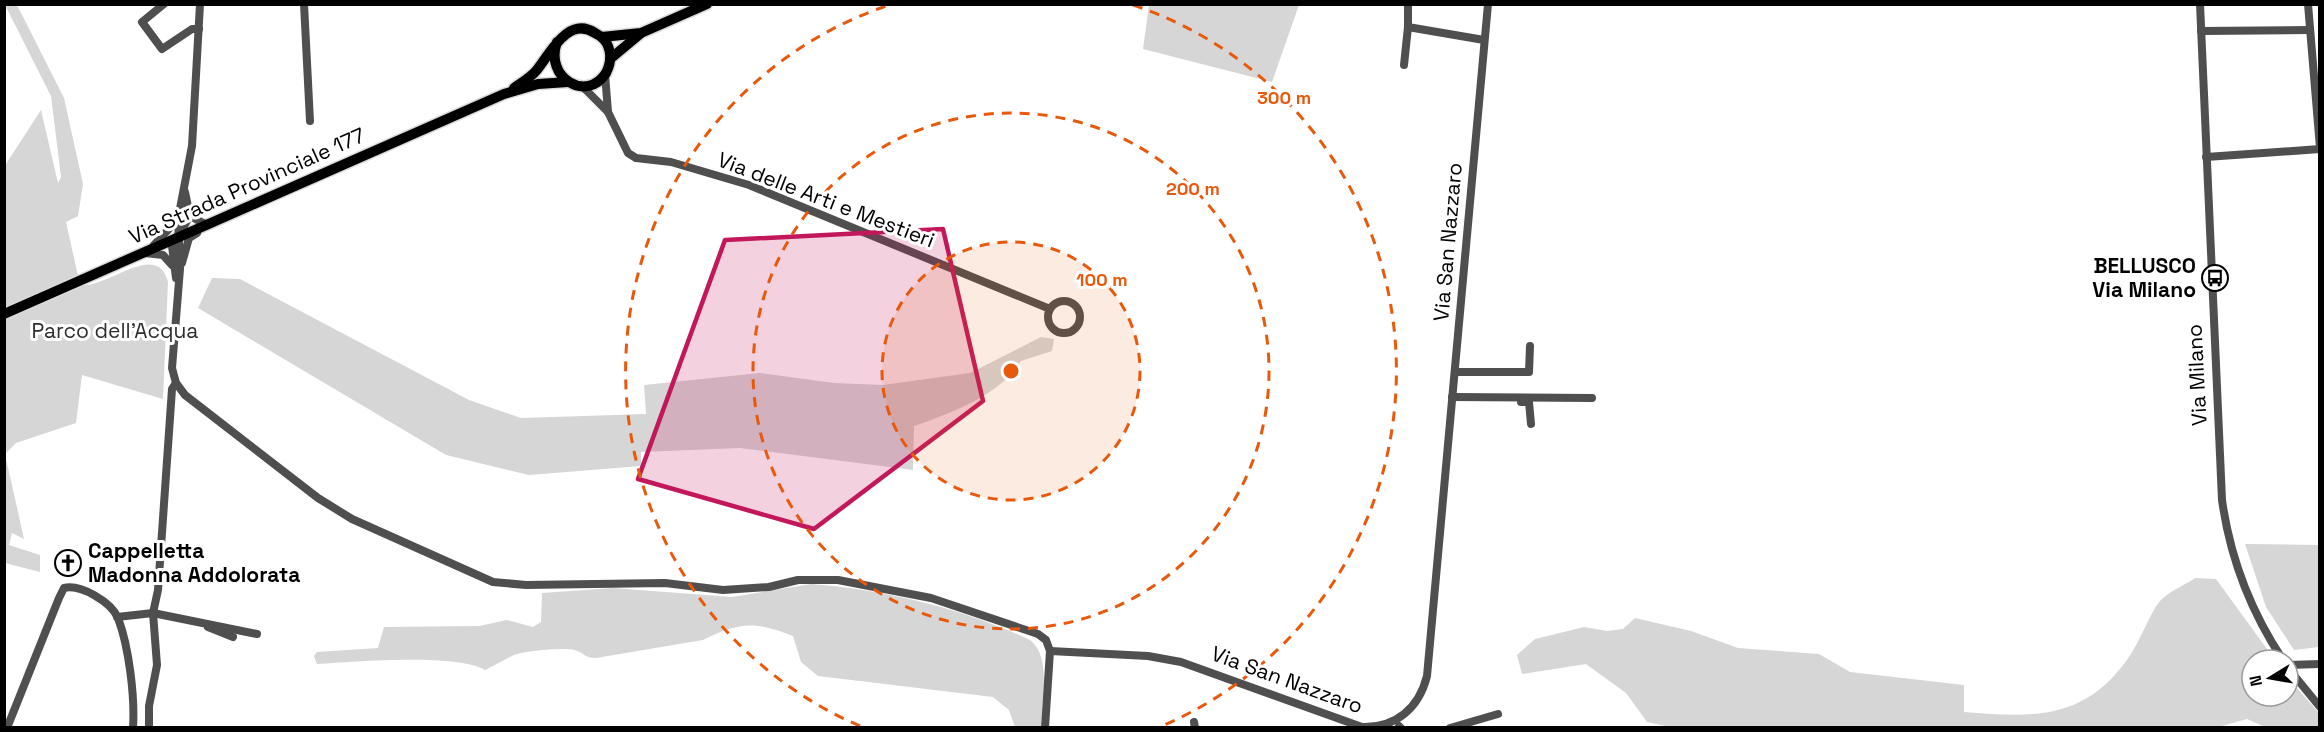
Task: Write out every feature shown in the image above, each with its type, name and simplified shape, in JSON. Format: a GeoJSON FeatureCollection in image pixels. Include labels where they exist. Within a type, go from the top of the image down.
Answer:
{"type":"FeatureCollection","features":[{"type":"Feature","properties":{"kind":"main road"},"geometry":{"type":"LineString","coordinates":[[610,59],[641,33],[707,4]]}},
{"type":"Feature","properties":{"kind":"main road","name":"Via Strada Provinciale 177"},"geometry":{"type":"LineString","coordinates":[[504,94],[534,73],[557,42],[567,33],[578,29],[591,30],[602,37]]}},
{"type":"Feature","properties":{"kind":"main road"},"geometry":{"type":"LineString","coordinates":[[582,86],[593,84],[605,74],[610,59],[608,46],[602,37],[641,33]]}},
{"type":"Feature","properties":{"kind":"main road"},"geometry":{"type":"LineString","coordinates":[[557,42],[554,52],[555,69],[568,82]]}},
{"type":"Feature","properties":{"kind":"main road","name":"Via Strada Provinciale 177"},"geometry":{"type":"LineString","coordinates":[[4,314],[504,94],[538,84],[568,82],[582,86]]}},
{"type":"Feature","properties":{"kind":"street"},"geometry":{"type":"LineString","coordinates":[[164,4],[142,22],[162,49],[192,28],[199,29]]}},
{"type":"Feature","properties":{"kind":"street"},"geometry":{"type":"LineString","coordinates":[[200,4],[192,146],[178,219],[177,238],[177,299],[172,368],[176,383],[184,395],[318,498],[352,519],[493,582],[526,585],[665,583],[723,590],[770,587],[808,580],[858,583],[931,598],[1038,634],[1046,640],[1050,651],[1044,728]]}},
{"type":"Feature","properties":{"kind":"street"},"geometry":{"type":"LineString","coordinates":[[304,4],[310,121]]}},
{"type":"Feature","properties":{"kind":"street"},"geometry":{"type":"LineString","coordinates":[[1404,65],[1408,4]]}},
{"type":"Feature","properties":{"kind":"street","name":"Via San Nazzaro"},"geometry":{"type":"LineString","coordinates":[[1050,651],[1148,656],[1181,662],[1362,727],[1400,725],[1419,700],[1427,676],[1488,4]]}},
{"type":"Feature","properties":{"kind":"street","name":"Via Milano"},"geometry":{"type":"LineString","coordinates":[[2200,4],[2222,507],[2240,578],[2261,623],[2276,648]]}},
{"type":"Feature","properties":{"kind":"street"},"geometry":{"type":"LineString","coordinates":[[2206,157],[2319,149],[2308,4]]}},
{"type":"Feature","properties":{"kind":"street"},"geometry":{"type":"LineString","coordinates":[[1408,27],[1484,40]]}},
{"type":"Feature","properties":{"kind":"street"},"geometry":{"type":"LineString","coordinates":[[2201,31],[2310,30]]}},
{"type":"Feature","properties":{"kind":"street","name":"Via delle Arti e Mestieri"},"geometry":{"type":"LineString","coordinates":[[605,74],[608,112]]}},
{"type":"Feature","properties":{"kind":"street","name":"Via delle Arti e Mestieri"},"geometry":{"type":"LineString","coordinates":[[582,86],[608,112],[628,153],[636,158],[671,162],[749,185],[1050,309]]}},
{"type":"Feature","properties":{"kind":"street"},"geometry":{"type":"LineString","coordinates":[[177,238],[190,216],[184,185]]}},
{"type":"Feature","properties":{"kind":"street"},"geometry":{"type":"LineString","coordinates":[[177,269],[189,238],[207,225],[190,216]]}},
{"type":"Feature","properties":{"kind":"street"},"geometry":{"type":"LineString","coordinates":[[144,253],[170,231],[178,219]]}},
{"type":"Feature","properties":{"kind":"street"},"geometry":{"type":"LineString","coordinates":[[144,253],[163,255],[177,269]]}},
{"type":"Feature","properties":{"kind":"street"},"geometry":{"type":"LineString","coordinates":[[1455,372],[1529,372],[1530,346]]}},
{"type":"Feature","properties":{"kind":"street"},"geometry":{"type":"LineString","coordinates":[[149,728],[149,706],[157,665],[153,613],[158,590],[172,389],[176,383]]}},
{"type":"Feature","properties":{"kind":"street"},"geometry":{"type":"LineString","coordinates":[[1452,400],[1592,398]]}},
{"type":"Feature","properties":{"kind":"street"},"geometry":{"type":"LineString","coordinates":[[1452,400],[1529,402],[1531,424]]}},
{"type":"Feature","properties":{"kind":"street"},"geometry":{"type":"LineString","coordinates":[[7,728],[64,588],[80,588],[97,598],[117,617],[134,703],[133,728]]}},
{"type":"Feature","properties":{"kind":"street"},"geometry":{"type":"LineString","coordinates":[[117,617],[153,613],[257,634]]}},
{"type":"Feature","properties":{"kind":"street"},"geometry":{"type":"LineString","coordinates":[[205,623],[219,633],[233,637]]}},
{"type":"Feature","properties":{"kind":"street"},"geometry":{"type":"LineString","coordinates":[[2300,665],[2319,664]]}},
{"type":"Feature","properties":{"kind":"street"},"geometry":{"type":"LineString","coordinates":[[2300,682],[2319,707]]}},
{"type":"Feature","properties":{"kind":"street"},"geometry":{"type":"LineString","coordinates":[[1450,728],[1498,714]]}},
{"type":"Feature","properties":{"kind":"highlighted area"},"geometry":{"type":"Polygon","coordinates":[[[943,229],[983,401],[814,529],[638,479],[725,240],[943,229]]]}},
{"type":"Feature","properties":{"kind":"green space"},"geometry":{"type":"Polygon","coordinates":[[[1149,4],[1299,5],[1272,82],[1143,49],[1149,4]]]}},
{"type":"Feature","properties":{"kind":"green space","name":"Parco dell'Acqua"},"geometry":{"type":"Polygon","coordinates":[[[5,5],[17,5],[64,98],[83,184],[78,216],[66,222],[80,285],[104,280],[142,265],[153,265],[162,270],[168,282],[163,399],[82,375],[76,423],[16,443],[5,454],[24,539],[12,533],[9,545],[40,555],[40,572],[5,563],[4,167],[41,110],[58,183],[61,177],[51,96],[5,5]]]}},
{"type":"Feature","properties":{"kind":"green space"},"geometry":{"type":"Polygon","coordinates":[[[212,278],[240,279],[469,400],[521,418],[646,414],[644,385],[760,373],[834,383],[883,385],[970,373],[1041,337],[1054,339],[1052,351],[1021,361],[1012,373],[987,394],[958,409],[914,426],[913,470],[740,448],[641,452],[641,466],[529,475],[446,455],[198,308],[212,278]]]}},
{"type":"Feature","properties":{"kind":"green space"},"geometry":{"type":"Polygon","coordinates":[[[2245,544],[2319,545],[2319,647],[2293,648],[2266,607],[2245,544]]]}},
{"type":"Feature","properties":{"kind":"green space"},"geometry":{"type":"Polygon","coordinates":[[[2195,578],[2216,579],[2266,648],[2240,648],[2240,708],[2300,708],[2300,692],[2319,713],[2319,727],[2265,727],[2247,719],[2215,728],[1670,727],[1647,722],[1626,693],[1586,664],[1522,674],[1517,655],[1535,639],[1584,627],[1607,631],[1623,629],[1635,618],[1691,631],[1738,648],[1819,654],[1850,672],[1964,685],[1964,712],[2037,714],[2078,703],[2096,692],[2114,676],[2131,654],[2153,611],[2163,598],[2195,578]]]}},
{"type":"Feature","properties":{"kind":"green space"},"geometry":{"type":"Polygon","coordinates":[[[811,584],[868,591],[923,602],[977,619],[1030,640],[1037,648],[1043,669],[1042,727],[1015,727],[1009,710],[993,697],[818,676],[801,662],[793,636],[758,626],[738,627],[703,640],[596,658],[570,649],[526,652],[514,655],[485,670],[471,665],[428,660],[317,664],[314,656],[317,652],[378,648],[384,627],[479,626],[507,620],[533,627],[541,622],[542,593],[613,588],[732,597],[811,584]]]}},
{"type":"Feature","properties":{"kind":"place","name":"BELLUSCO Via Milano"},"geometry":{"type":"Point","coordinates":[2215,278]}},
{"type":"Feature","properties":{"kind":"place","name":"Cappelletta Madonna Addolorata"},"geometry":{"type":"Point","coordinates":[68,563]}}]}
